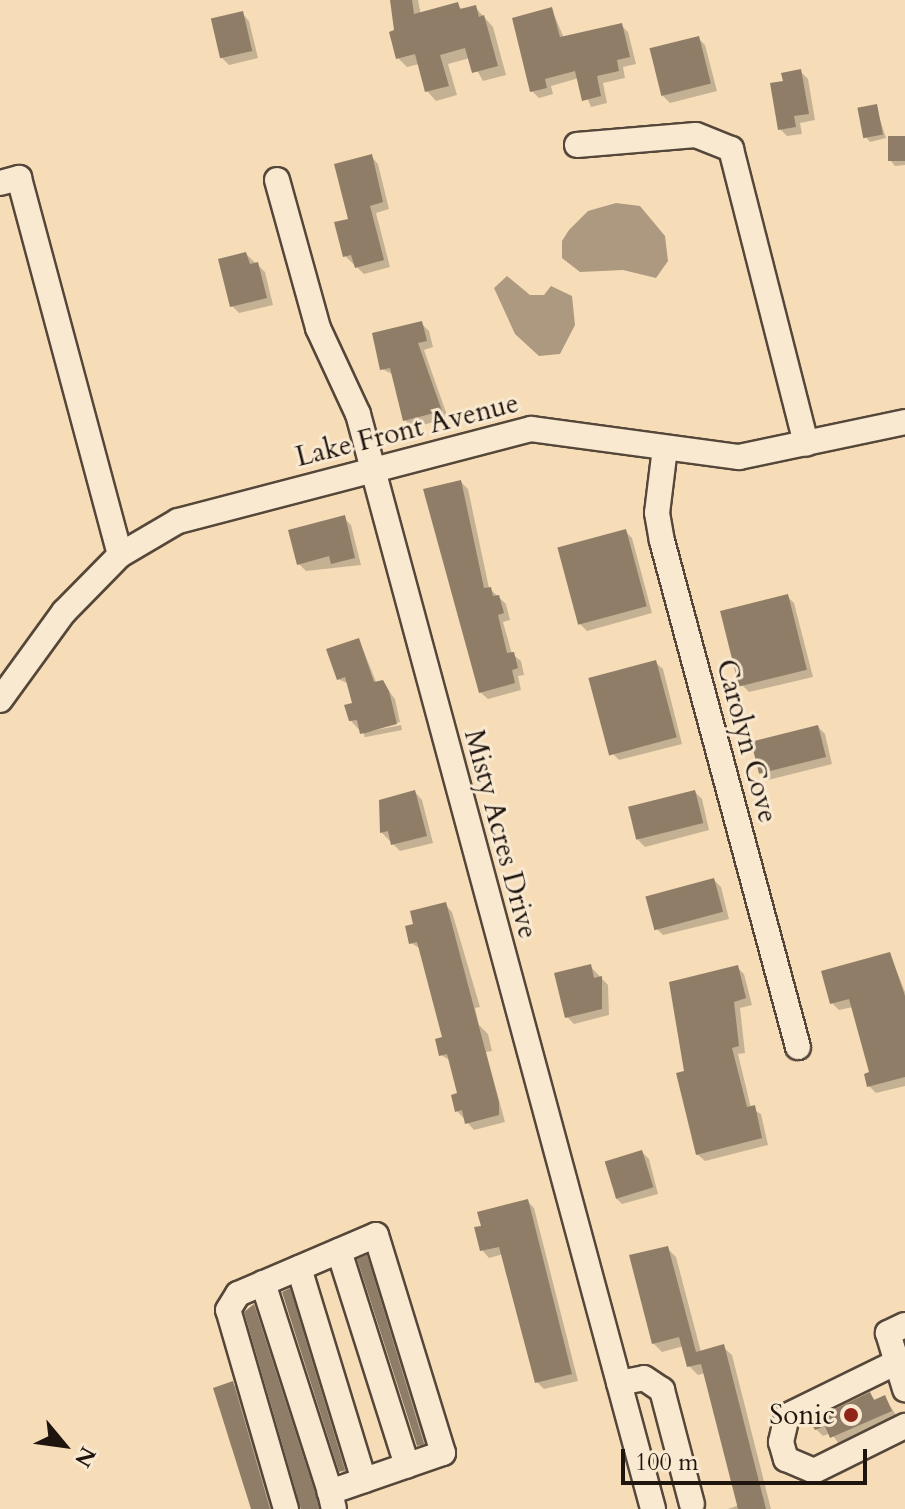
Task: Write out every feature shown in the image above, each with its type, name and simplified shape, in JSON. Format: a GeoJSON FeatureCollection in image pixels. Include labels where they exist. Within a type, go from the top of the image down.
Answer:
{"type":"FeatureCollection","features":[{"type":"Feature","properties":{"kind":"street"},"geometry":{"type":"LineString","coordinates":[[577,145],[696,135],[731,149],[806,444]]}},
{"type":"Feature","properties":{"kind":"street"},"geometry":{"type":"LineString","coordinates":[[0,183],[19,178],[120,555]]}},
{"type":"Feature","properties":{"kind":"street","name":"Misty Acres Drive"},"geometry":{"type":"LineString","coordinates":[[277,180],[318,328],[358,414],[373,467],[653,1509]]}},
{"type":"Feature","properties":{"kind":"street","name":"Lake Front Avenue"},"geometry":{"type":"LineString","coordinates":[[0,700],[64,612],[120,555],[178,521],[373,467],[531,429],[607,436],[665,448],[739,457],[905,422]]}},
{"type":"Feature","properties":{"kind":"street","name":"Carolyn Cove"},"geometry":{"type":"LineString","coordinates":[[665,448],[657,513],[662,541],[798,1047]]}},
{"type":"Feature","properties":{"kind":"street"},"geometry":{"type":"LineString","coordinates":[[263,1283],[332,1501],[364,1480],[443,1453],[376,1235],[263,1283],[238,1294],[228,1310],[286,1509]]}},
{"type":"Feature","properties":{"kind":"street"},"geometry":{"type":"LineString","coordinates":[[339,1251],[407,1465]]}},
{"type":"Feature","properties":{"kind":"street"},"geometry":{"type":"LineString","coordinates":[[299,1268],[364,1480]]}},
{"type":"Feature","properties":{"kind":"street"},"geometry":{"type":"LineString","coordinates":[[905,1325],[888,1333],[905,1389]]}},
{"type":"Feature","properties":{"kind":"street"},"geometry":{"type":"LineString","coordinates":[[895,1363],[787,1416],[780,1427],[786,1459],[814,1471],[905,1426]]}},
{"type":"Feature","properties":{"kind":"street"},"geometry":{"type":"LineString","coordinates":[[619,1383],[644,1378],[662,1390],[692,1504]]}},
{"type":"Feature","properties":{"kind":"shaded area"},"geometry":{"type":"Polygon","coordinates":[[[616,203],[640,206],[665,236],[668,261],[656,278],[623,270],[580,272],[562,258],[562,241],[569,230],[588,211],[616,203]]]}},
{"type":"Feature","properties":{"kind":"shaded area"},"geometry":{"type":"Polygon","coordinates":[[[507,276],[530,295],[544,295],[551,286],[572,296],[575,325],[560,354],[539,356],[515,334],[494,288],[507,276]]]}},
{"type":"Feature","properties":{"kind":"building"},"geometry":{"type":"Polygon","coordinates":[[[390,0],[412,0],[414,14],[458,2],[460,9],[476,5],[479,17],[484,15],[498,66],[472,73],[465,48],[440,55],[449,86],[425,92],[415,54],[396,59],[389,32],[394,30],[390,0]]]}},
{"type":"Feature","properties":{"kind":"building"},"geometry":{"type":"Polygon","coordinates":[[[552,7],[560,37],[622,23],[630,57],[617,60],[619,71],[597,76],[601,96],[582,101],[575,71],[545,79],[547,88],[530,92],[512,18],[552,7]]]}},
{"type":"Feature","properties":{"kind":"building"},"geometry":{"type":"Polygon","coordinates":[[[243,11],[252,51],[220,58],[211,18],[243,11]]]}},
{"type":"Feature","properties":{"kind":"building"},"geometry":{"type":"Polygon","coordinates":[[[699,36],[711,84],[661,96],[650,48],[699,36]]]}},
{"type":"Feature","properties":{"kind":"building"},"geometry":{"type":"Polygon","coordinates":[[[801,69],[809,114],[794,116],[796,127],[778,130],[770,83],[783,81],[781,73],[801,69]]]}},
{"type":"Feature","properties":{"kind":"building"},"geometry":{"type":"Polygon","coordinates":[[[877,104],[883,134],[863,138],[857,108],[877,104]]]}},
{"type":"Feature","properties":{"kind":"building"},"geometry":{"type":"Polygon","coordinates":[[[888,136],[905,136],[905,161],[888,161],[888,136]]]}},
{"type":"Feature","properties":{"kind":"building"},"geometry":{"type":"Polygon","coordinates":[[[372,154],[383,202],[370,206],[384,260],[355,268],[351,255],[343,257],[334,222],[348,219],[334,164],[372,154]]]}},
{"type":"Feature","properties":{"kind":"building"},"geometry":{"type":"Polygon","coordinates":[[[246,252],[250,264],[258,262],[267,298],[230,307],[218,259],[246,252]]]}},
{"type":"Feature","properties":{"kind":"building"},"geometry":{"type":"Polygon","coordinates":[[[422,321],[427,341],[418,343],[442,411],[403,421],[390,368],[380,370],[372,333],[422,321]]]}},
{"type":"Feature","properties":{"kind":"building"},"geometry":{"type":"Polygon","coordinates":[[[461,480],[484,588],[491,587],[493,596],[499,595],[504,613],[498,615],[507,653],[514,652],[518,668],[512,670],[515,683],[479,693],[423,489],[461,480]]]}},
{"type":"Feature","properties":{"kind":"building"},"geometry":{"type":"Polygon","coordinates":[[[345,515],[355,558],[331,564],[329,556],[297,565],[288,530],[345,515]]]}},
{"type":"Feature","properties":{"kind":"building"},"geometry":{"type":"Polygon","coordinates":[[[626,529],[647,606],[578,625],[557,547],[626,529]]]}},
{"type":"Feature","properties":{"kind":"building"},"geometry":{"type":"Polygon","coordinates":[[[788,594],[807,670],[739,687],[720,611],[788,594]]]}},
{"type":"Feature","properties":{"kind":"building"},"geometry":{"type":"Polygon","coordinates":[[[359,638],[374,682],[383,680],[389,691],[397,724],[360,734],[357,720],[349,721],[344,705],[352,703],[345,677],[337,680],[326,649],[359,638]]]}},
{"type":"Feature","properties":{"kind":"building"},"geometry":{"type":"Polygon","coordinates":[[[656,660],[677,737],[609,755],[588,678],[656,660]]]}},
{"type":"Feature","properties":{"kind":"building"},"geometry":{"type":"Polygon","coordinates":[[[818,725],[826,757],[759,774],[751,742],[818,725]]]}},
{"type":"Feature","properties":{"kind":"building"},"geometry":{"type":"Polygon","coordinates":[[[415,790],[427,836],[391,845],[388,831],[380,833],[379,800],[415,790]]]}},
{"type":"Feature","properties":{"kind":"building"},"geometry":{"type":"Polygon","coordinates":[[[695,790],[703,823],[636,840],[628,807],[695,790]]]}},
{"type":"Feature","properties":{"kind":"building"},"geometry":{"type":"Polygon","coordinates":[[[714,878],[723,912],[654,930],[645,896],[714,878]]]}},
{"type":"Feature","properties":{"kind":"building"},"geometry":{"type":"Polygon","coordinates":[[[446,902],[499,1102],[499,1115],[465,1124],[462,1110],[455,1112],[451,1095],[457,1093],[447,1054],[439,1056],[435,1039],[442,1037],[417,942],[409,944],[405,926],[413,924],[410,911],[446,902]]]}},
{"type":"Feature","properties":{"kind":"building"},"geometry":{"type":"Polygon","coordinates":[[[890,952],[905,996],[905,1077],[867,1087],[864,1074],[869,1072],[849,999],[830,1004],[821,971],[890,952]]]}},
{"type":"Feature","properties":{"kind":"building"},"geometry":{"type":"Polygon","coordinates":[[[591,964],[594,978],[602,976],[602,1009],[565,1018],[554,973],[591,964]]]}},
{"type":"Feature","properties":{"kind":"building"},"geometry":{"type":"Polygon","coordinates":[[[738,965],[746,998],[734,1002],[739,1046],[732,1048],[747,1107],[755,1105],[762,1138],[696,1155],[676,1073],[684,1071],[669,982],[738,965]]]}},
{"type":"Feature","properties":{"kind":"building"},"geometry":{"type":"Polygon","coordinates":[[[642,1150],[653,1187],[616,1199],[605,1161],[642,1150]]]}},
{"type":"Feature","properties":{"kind":"building"},"geometry":{"type":"Polygon","coordinates":[[[528,1199],[572,1374],[535,1383],[499,1247],[480,1251],[474,1227],[481,1226],[477,1212],[528,1199]]]}},
{"type":"Feature","properties":{"kind":"building"},"geometry":{"type":"Polygon","coordinates":[[[668,1246],[696,1352],[724,1344],[766,1509],[738,1509],[701,1364],[687,1367],[679,1337],[652,1344],[629,1255],[668,1246]]]}},
{"type":"Feature","properties":{"kind":"building"},"geometry":{"type":"Polygon","coordinates":[[[367,1255],[424,1444],[417,1446],[357,1259],[367,1255]]]}},
{"type":"Feature","properties":{"kind":"building"},"geometry":{"type":"Polygon","coordinates":[[[290,1288],[345,1470],[339,1472],[282,1292],[290,1288]]]}},
{"type":"Feature","properties":{"kind":"building"},"geometry":{"type":"Polygon","coordinates":[[[254,1304],[319,1509],[301,1509],[244,1312],[254,1304]]]}},
{"type":"Feature","properties":{"kind":"building"},"geometry":{"type":"Polygon","coordinates":[[[233,1381],[270,1509],[251,1509],[213,1388],[233,1381]]]}},
{"type":"Feature","properties":{"kind":"building","name":"Sonic"},"geometry":{"type":"Polygon","coordinates":[[[870,1392],[874,1400],[885,1395],[892,1411],[830,1438],[825,1426],[815,1430],[810,1421],[870,1392]]]}},
{"type":"Feature","properties":{"kind":"place","name":"Sonic"},"geometry":{"type":"Point","coordinates":[851,1415]}}]}
